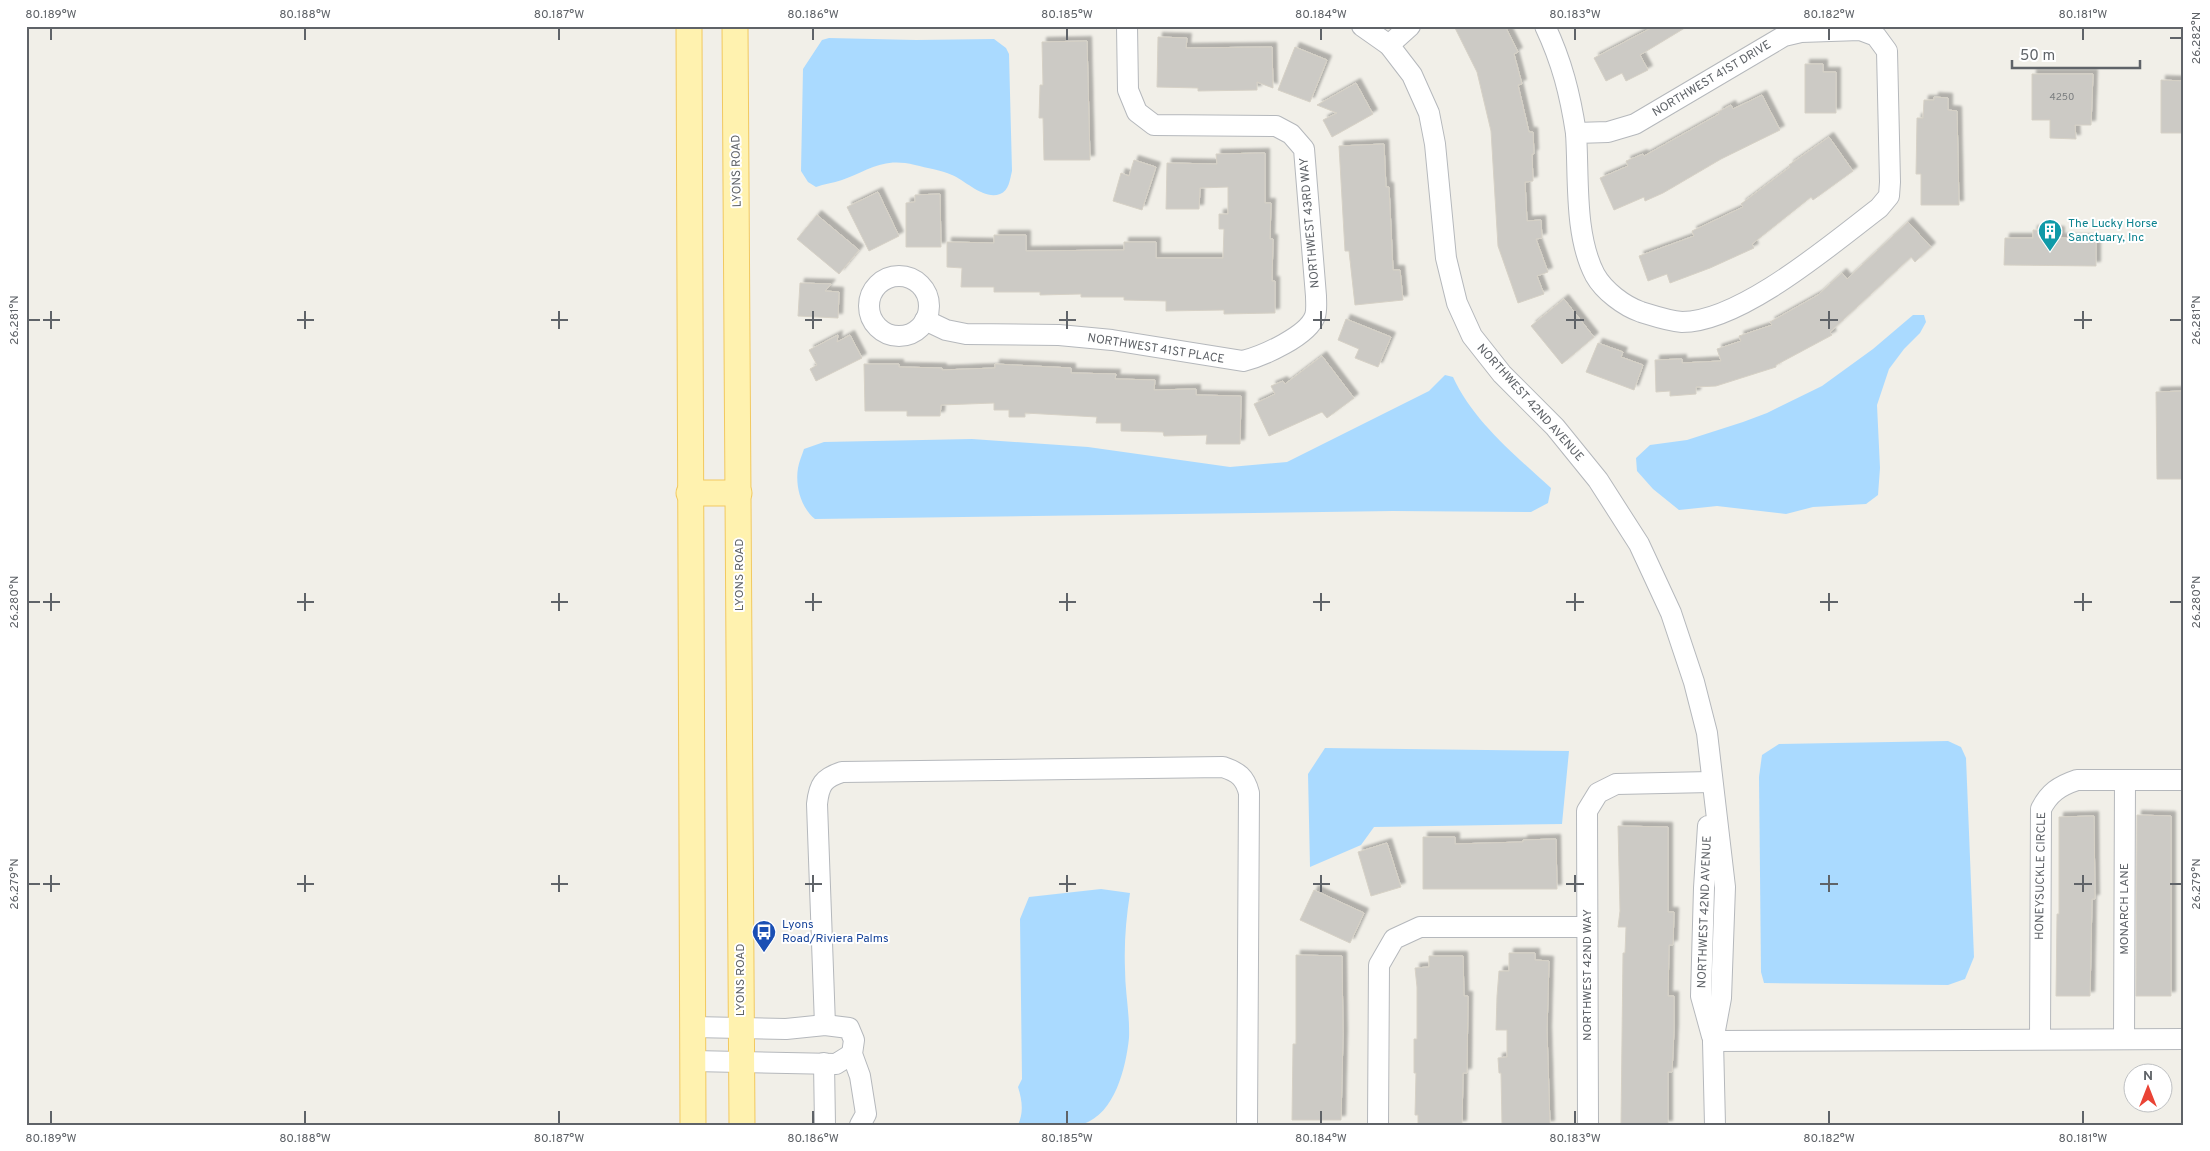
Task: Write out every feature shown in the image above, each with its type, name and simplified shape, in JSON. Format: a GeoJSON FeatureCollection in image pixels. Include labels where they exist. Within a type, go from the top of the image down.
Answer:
{"type":"FeatureCollection","features":[{"type":"Feature","properties":{"kind":"main road"},"geometry":{"type":"LineString","coordinates":[[689,26],[689,493],[694,1125]]}},
{"type":"Feature","properties":{"kind":"main road","name":"LYONS ROAD"},"geometry":{"type":"LineString","coordinates":[[736,26],[742,1125]]}},
{"type":"Feature","properties":{"kind":"main road"},"geometry":{"type":"LineString","coordinates":[[689,493],[740,493]]}},
{"type":"Feature","properties":{"kind":"street","name":"NORTHWEST 43RD WAY"},"geometry":{"type":"LineString","coordinates":[[1127,26],[1128,90],[1137,112],[1154,125],[1276,126],[1290,134],[1304,149],[1316,296],[1315,316]]}},
{"type":"Feature","properties":{"kind":"street","name":"NORTHWEST 42ND AVENUE"},"geometry":{"type":"LineString","coordinates":[[1362,26],[1389,45],[1412,75],[1430,113],[1435,144],[1446,258],[1457,303],[1472,336],[1502,374],[1555,427],[1598,480],[1639,544],[1671,613],[1694,682],[1707,733],[1724,887],[1721,998],[1713,1041],[1715,1125]]}},
{"type":"Feature","properties":{"kind":"street"},"geometry":{"type":"LineString","coordinates":[[1389,45],[1410,26]]}},
{"type":"Feature","properties":{"kind":"street"},"geometry":{"type":"LineString","coordinates":[[1545,26],[1556,50],[1568,87],[1576,133]]}},
{"type":"Feature","properties":{"kind":"street","name":"NORTHWEST 41ST DRIVE"},"geometry":{"type":"LineString","coordinates":[[1860,30],[1876,36],[1887,50],[1889,196],[1879,208],[1801,267],[1763,292],[1724,311],[1701,319],[1681,322],[1664,319],[1630,308],[1609,292],[1596,276],[1586,251],[1581,224],[1576,133],[1608,132],[1635,124],[1784,36],[1801,32],[1860,30]]}},
{"type":"Feature","properties":{"kind":"street","name":"NORTHWEST 41ST PLACE"},"geometry":{"type":"LineString","coordinates":[[925,320],[946,330],[966,334],[1059,335],[1112,340],[1243,361],[1261,357],[1302,332],[1315,316]]}},
{"type":"Feature","properties":{"kind":"street"},"geometry":{"type":"LineString","coordinates":[[825,1026],[817,804],[818,791],[824,781],[831,776],[842,772],[1223,767],[1238,772],[1247,782],[1249,792],[1246,1125]]}},
{"type":"Feature","properties":{"kind":"street","name":"HONEYSUCKLE CIRCLE"},"geometry":{"type":"LineString","coordinates":[[2040,1038],[2041,809],[2048,796],[2062,785],[2076,780],[2184,780]]}},
{"type":"Feature","properties":{"kind":"street","name":"MONARCH LANE"},"geometry":{"type":"LineString","coordinates":[[2124,1039],[2125,780]]}},
{"type":"Feature","properties":{"kind":"street","name":"NORTHWEST 42ND AVENUE"},"geometry":{"type":"LineString","coordinates":[[1711,782],[1703,912],[1701,996],[1713,1041]]}},
{"type":"Feature","properties":{"kind":"street","name":"NORTHWEST 42ND WAY"},"geometry":{"type":"LineString","coordinates":[[1588,1125],[1587,811],[1598,793],[1616,784],[1711,782]]}},
{"type":"Feature","properties":{"kind":"street"},"geometry":{"type":"LineString","coordinates":[[1703,912],[1724,912]]}},
{"type":"Feature","properties":{"kind":"street"},"geometry":{"type":"LineString","coordinates":[[1378,1125],[1379,965],[1394,939],[1420,927],[1587,927]]}},
{"type":"Feature","properties":{"kind":"street"},"geometry":{"type":"LineString","coordinates":[[694,1027],[786,1029],[825,1026],[849,1028],[854,1040],[852,1054],[860,1076],[866,1114],[860,1125]]}},
{"type":"Feature","properties":{"kind":"street"},"geometry":{"type":"LineString","coordinates":[[1713,1041],[2040,1038],[2184,1039]]}},
{"type":"Feature","properties":{"kind":"street"},"geometry":{"type":"LineString","coordinates":[[693,1061],[836,1064],[852,1054]]}},
{"type":"Feature","properties":{"kind":"street"},"geometry":{"type":"LineString","coordinates":[[824,1063],[825,1125]]}},
{"type":"Feature","properties":{"kind":"water"},"geometry":{"type":"Polygon","coordinates":[[[829,38],[994,39],[1006,48],[1009,54],[1012,171],[1009,184],[1005,190],[1000,194],[988,194],[975,189],[948,173],[904,163],[877,166],[842,180],[816,187],[808,182],[801,171],[803,69],[822,40],[829,38]]]}},
{"type":"Feature","properties":{"kind":"water"},"geometry":{"type":"Polygon","coordinates":[[[1913,315],[1924,315],[1926,322],[1920,333],[1904,349],[1889,369],[1877,405],[1880,468],[1878,495],[1866,504],[1813,507],[1786,514],[1717,506],[1679,510],[1653,489],[1637,471],[1636,458],[1650,445],[1687,440],[1743,422],[1767,413],[1822,386],[1873,349],[1913,315]]]}},
{"type":"Feature","properties":{"kind":"water"},"geometry":{"type":"Polygon","coordinates":[[[1445,375],[1453,377],[1472,408],[1496,437],[1551,488],[1548,503],[1531,512],[1393,511],[815,519],[806,509],[798,489],[798,468],[804,449],[824,442],[972,439],[1088,447],[1230,467],[1287,462],[1429,391],[1445,375]]]}},
{"type":"Feature","properties":{"kind":"water"},"geometry":{"type":"Polygon","coordinates":[[[1948,741],[1961,747],[1966,758],[1974,957],[1965,979],[1948,985],[1764,983],[1761,972],[1759,777],[1762,755],[1779,744],[1948,741]]]}},
{"type":"Feature","properties":{"kind":"water"},"geometry":{"type":"Polygon","coordinates":[[[1325,748],[1569,751],[1562,824],[1374,827],[1361,845],[1310,867],[1308,774],[1325,748]]]}},
{"type":"Feature","properties":{"kind":"water"},"geometry":{"type":"Polygon","coordinates":[[[1101,889],[1130,893],[1125,950],[1129,1038],[1122,1075],[1111,1100],[1094,1119],[1078,1125],[1018,1125],[1022,1106],[1018,1087],[1022,1079],[1020,919],[1029,897],[1101,889]]]}},
{"type":"Feature","properties":{"kind":"building"},"geometry":{"type":"Polygon","coordinates":[[[1454,26],[1505,26],[1518,52],[1514,54],[1522,84],[1518,85],[1529,132],[1533,132],[1533,181],[1525,182],[1527,221],[1541,220],[1542,238],[1536,239],[1548,272],[1537,276],[1544,294],[1518,303],[1498,246],[1491,131],[1477,72],[1454,26]]]}},
{"type":"Feature","properties":{"kind":"building"},"geometry":{"type":"Polygon","coordinates":[[[1655,26],[1688,26],[1640,55],[1648,70],[1626,81],[1622,73],[1606,81],[1594,58],[1655,26]]]}},
{"type":"Feature","properties":{"kind":"building"},"geometry":{"type":"Polygon","coordinates":[[[1158,37],[1187,38],[1186,48],[1272,47],[1273,88],[1257,82],[1257,90],[1198,91],[1198,88],[1157,87],[1158,37]]]}},
{"type":"Feature","properties":{"kind":"building"},"geometry":{"type":"Polygon","coordinates":[[[1087,41],[1090,160],[1044,160],[1043,118],[1039,118],[1040,85],[1043,85],[1042,42],[1087,41]]]}},
{"type":"Feature","properties":{"kind":"building"},"geometry":{"type":"Polygon","coordinates":[[[1295,47],[1327,60],[1310,102],[1278,90],[1295,47]]]}},
{"type":"Feature","properties":{"kind":"building"},"geometry":{"type":"Polygon","coordinates":[[[1805,64],[1823,64],[1823,72],[1836,72],[1836,113],[1805,113],[1805,64]]]}},
{"type":"Feature","properties":{"kind":"building"},"geometry":{"type":"Polygon","coordinates":[[[2032,74],[2093,74],[2091,125],[2075,125],[2076,139],[2050,138],[2050,120],[2032,120],[2032,74]]]}},
{"type":"Feature","properties":{"kind":"building"},"geometry":{"type":"Polygon","coordinates":[[[2161,80],[2184,81],[2184,133],[2161,133],[2161,80]]]}},
{"type":"Feature","properties":{"kind":"building"},"geometry":{"type":"Polygon","coordinates":[[[1356,83],[1373,114],[1332,137],[1323,120],[1337,113],[1317,105],[1356,83]]]}},
{"type":"Feature","properties":{"kind":"building"},"geometry":{"type":"Polygon","coordinates":[[[1762,95],[1780,130],[1721,159],[1663,193],[1645,201],[1644,197],[1614,210],[1600,178],[1628,166],[1626,161],[1643,154],[1644,156],[1719,114],[1718,112],[1731,105],[1733,109],[1762,95]]]}},
{"type":"Feature","properties":{"kind":"building"},"geometry":{"type":"Polygon","coordinates":[[[1934,97],[1948,98],[1948,110],[1957,111],[1959,205],[1921,205],[1921,174],[1916,174],[1917,118],[1923,118],[1924,100],[1934,100],[1934,97]]]}},
{"type":"Feature","properties":{"kind":"building"},"geometry":{"type":"Polygon","coordinates":[[[1829,137],[1853,171],[1813,200],[1811,197],[1752,244],[1754,248],[1710,268],[1670,283],[1667,274],[1648,281],[1639,256],[1694,236],[1692,231],[1743,207],[1741,204],[1790,167],[1789,165],[1829,137]]]}},
{"type":"Feature","properties":{"kind":"building"},"geometry":{"type":"Polygon","coordinates":[[[1384,144],[1386,187],[1389,187],[1393,270],[1400,270],[1403,300],[1355,305],[1349,251],[1345,251],[1339,146],[1384,144]]]}},
{"type":"Feature","properties":{"kind":"building"},"geometry":{"type":"Polygon","coordinates":[[[1265,153],[1265,203],[1271,203],[1270,239],[1273,239],[1272,281],[1275,281],[1275,313],[1224,314],[1224,310],[1166,311],[1166,301],[1124,300],[1124,297],[1081,297],[1081,294],[1040,295],[1040,292],[994,292],[994,287],[961,287],[962,268],[947,267],[947,242],[994,243],[994,235],[1026,235],[1026,251],[1124,250],[1124,242],[1156,242],[1156,258],[1223,258],[1224,229],[1219,229],[1219,214],[1228,214],[1228,187],[1200,188],[1199,209],[1166,209],[1167,163],[1217,164],[1216,154],[1265,153]]]}},
{"type":"Feature","properties":{"kind":"building"},"geometry":{"type":"Polygon","coordinates":[[[1134,160],[1156,167],[1142,210],[1113,201],[1121,173],[1129,176],[1134,160]]]}},
{"type":"Feature","properties":{"kind":"building"},"geometry":{"type":"Polygon","coordinates":[[[878,192],[899,236],[869,251],[847,207],[878,192]]]}},
{"type":"Feature","properties":{"kind":"building"},"geometry":{"type":"Polygon","coordinates":[[[940,194],[941,247],[906,247],[906,203],[915,202],[915,195],[940,194]]]}},
{"type":"Feature","properties":{"kind":"building"},"geometry":{"type":"Polygon","coordinates":[[[817,215],[859,250],[839,274],[797,239],[817,215]]]}},
{"type":"Feature","properties":{"kind":"building"},"geometry":{"type":"Polygon","coordinates":[[[1908,222],[1931,247],[1915,262],[1911,257],[1830,332],[1832,335],[1776,365],[1776,367],[1716,386],[1696,387],[1696,394],[1670,396],[1670,391],[1656,392],[1655,360],[1682,359],[1682,363],[1721,361],[1717,349],[1741,341],[1739,336],[1772,325],[1770,322],[1818,295],[1842,273],[1847,279],[1908,222]]]}},
{"type":"Feature","properties":{"kind":"building","name":"The Lucky Horse Sanctuary, Inc"},"geometry":{"type":"Polygon","coordinates":[[[2033,230],[2060,231],[2060,238],[2096,239],[2096,266],[2004,265],[2005,238],[2033,238],[2033,230]]]}},
{"type":"Feature","properties":{"kind":"building"},"geometry":{"type":"Polygon","coordinates":[[[800,283],[831,284],[825,291],[839,292],[838,318],[798,316],[800,283]]]}},
{"type":"Feature","properties":{"kind":"building"},"geometry":{"type":"Polygon","coordinates":[[[1564,299],[1594,337],[1562,364],[1531,326],[1564,299]]]}},
{"type":"Feature","properties":{"kind":"building"},"geometry":{"type":"Polygon","coordinates":[[[1346,319],[1391,337],[1378,367],[1355,358],[1359,349],[1338,340],[1346,319]]]}},
{"type":"Feature","properties":{"kind":"building"},"geometry":{"type":"Polygon","coordinates":[[[838,335],[837,342],[850,335],[862,358],[816,381],[810,369],[817,365],[809,350],[838,335]]]}},
{"type":"Feature","properties":{"kind":"building"},"geometry":{"type":"Polygon","coordinates":[[[1598,343],[1623,352],[1621,357],[1643,365],[1634,390],[1586,372],[1598,343]]]}},
{"type":"Feature","properties":{"kind":"building"},"geometry":{"type":"Polygon","coordinates":[[[1322,356],[1354,398],[1327,418],[1322,412],[1269,436],[1254,404],[1275,394],[1271,386],[1283,381],[1285,384],[1322,356]]]}},
{"type":"Feature","properties":{"kind":"building"},"geometry":{"type":"Polygon","coordinates":[[[864,364],[899,364],[899,367],[942,368],[942,370],[995,368],[995,364],[1071,368],[1071,373],[1116,374],[1115,379],[1155,380],[1154,390],[1196,389],[1196,395],[1241,396],[1240,444],[1206,444],[1207,435],[1164,436],[1163,432],[1121,431],[1121,423],[1096,423],[1097,417],[1025,413],[1025,417],[1009,417],[1009,410],[994,410],[994,403],[941,405],[940,416],[907,416],[907,411],[865,411],[864,364]]]}},
{"type":"Feature","properties":{"kind":"building"},"geometry":{"type":"Polygon","coordinates":[[[2184,391],[2184,479],[2157,479],[2156,392],[2184,391]]]}},
{"type":"Feature","properties":{"kind":"building"},"geometry":{"type":"Polygon","coordinates":[[[2137,815],[2171,816],[2171,996],[2136,996],[2137,815]]]}},
{"type":"Feature","properties":{"kind":"building"},"geometry":{"type":"Polygon","coordinates":[[[2094,816],[2095,899],[2092,899],[2090,996],[2056,996],[2057,914],[2059,914],[2059,817],[2094,816]]]}},
{"type":"Feature","properties":{"kind":"building"},"geometry":{"type":"Polygon","coordinates":[[[1618,826],[1668,827],[1668,912],[1674,912],[1673,945],[1669,945],[1668,996],[1674,996],[1674,1030],[1672,1072],[1668,1072],[1668,1125],[1621,1125],[1623,953],[1625,953],[1626,927],[1618,927],[1620,911],[1618,826]]]}},
{"type":"Feature","properties":{"kind":"building"},"geometry":{"type":"Polygon","coordinates":[[[1423,837],[1455,837],[1455,844],[1556,839],[1557,889],[1423,889],[1423,837]]]}},
{"type":"Feature","properties":{"kind":"building"},"geometry":{"type":"Polygon","coordinates":[[[1387,843],[1401,887],[1371,896],[1358,852],[1387,843]]]}},
{"type":"Feature","properties":{"kind":"building"},"geometry":{"type":"Polygon","coordinates":[[[1314,890],[1364,913],[1350,943],[1300,920],[1314,890]]]}},
{"type":"Feature","properties":{"kind":"building"},"geometry":{"type":"Polygon","coordinates":[[[1509,953],[1535,953],[1535,960],[1549,961],[1547,1031],[1550,1125],[1502,1125],[1501,1073],[1499,1073],[1498,1058],[1507,1057],[1507,1030],[1496,1030],[1497,996],[1499,971],[1509,971],[1509,953]]]}},
{"type":"Feature","properties":{"kind":"building"},"geometry":{"type":"Polygon","coordinates":[[[1296,955],[1342,956],[1341,1120],[1292,1120],[1293,1044],[1296,1044],[1296,955]]]}},
{"type":"Feature","properties":{"kind":"building"},"geometry":{"type":"Polygon","coordinates":[[[1429,956],[1463,956],[1464,996],[1468,996],[1467,1073],[1463,1073],[1462,1125],[1418,1125],[1418,1115],[1415,1115],[1416,1073],[1414,1073],[1414,1039],[1417,1039],[1417,987],[1415,968],[1429,967],[1429,956]]]}},
{"type":"Feature","properties":{"kind":"place","name":"The Lucky Horse Sanctuary, Inc"},"geometry":{"type":"Point","coordinates":[2050,252]}},
{"type":"Feature","properties":{"kind":"place","name":"Lyons Road/Riviera Palms"},"geometry":{"type":"Point","coordinates":[764,953]}}]}
